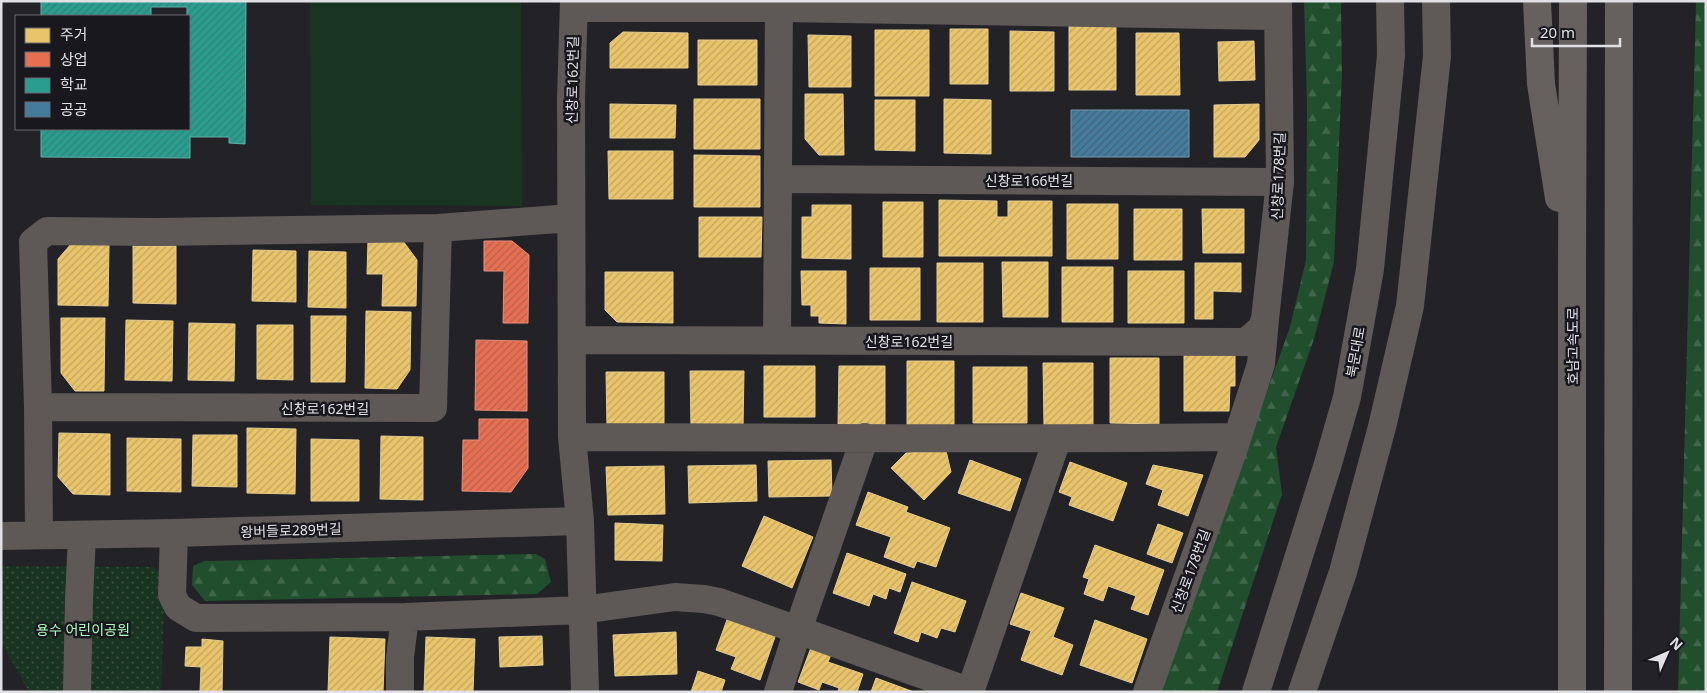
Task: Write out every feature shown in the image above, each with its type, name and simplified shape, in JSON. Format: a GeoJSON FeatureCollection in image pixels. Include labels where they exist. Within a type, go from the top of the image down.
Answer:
{"type":"FeatureCollection","features":[{"type":"Feature","properties":{"kind":"highway"},"geometry":{"type":"LineString","coordinates":[[1537,1],[1541,84],[1572,276]]}},
{"type":"Feature","properties":{"kind":"highway","name":"호남고속도로"},"geometry":{"type":"LineString","coordinates":[[1572,692],[1574,1]]}},
{"type":"Feature","properties":{"kind":"highway"},"geometry":{"type":"LineString","coordinates":[[1618,1],[1618,692]]}},
{"type":"Feature","properties":{"kind":"main road","name":"북문대로"},"geometry":{"type":"LineString","coordinates":[[1256,692],[1347,397],[1370,269],[1391,55],[1390,1]]}},
{"type":"Feature","properties":{"kind":"main road"},"geometry":{"type":"LineString","coordinates":[[1302,692],[1343,572],[1382,427],[1410,306],[1437,56],[1436,1]]}},
{"type":"Feature","properties":{"kind":"street"},"geometry":{"type":"LineString","coordinates":[[574,5],[779,4],[1278,9]]}},
{"type":"Feature","properties":{"kind":"street"},"geometry":{"type":"LineString","coordinates":[[777,340],[779,4]]}},
{"type":"Feature","properties":{"kind":"street","name":"신창로162번길"},"geometry":{"type":"LineString","coordinates":[[574,5],[571,98],[572,437],[580,521],[585,692]]}},
{"type":"Feature","properties":{"kind":"street","name":"신창로178번길"},"geometry":{"type":"LineString","coordinates":[[1147,692],[1261,364],[1280,182],[1278,9]]}},
{"type":"Feature","properties":{"kind":"street","name":"신창로166번길"},"geometry":{"type":"LineString","coordinates":[[778,178],[1280,182]]}},
{"type":"Feature","properties":{"kind":"street"},"geometry":{"type":"LineString","coordinates":[[39,535],[38,407],[33,242],[46,231],[156,232],[438,228],[572,218]]}},
{"type":"Feature","properties":{"kind":"street","name":"신창로162번길"},"geometry":{"type":"LineString","coordinates":[[38,407],[433,408],[438,228]]}},
{"type":"Feature","properties":{"kind":"street","name":"신창로162번길"},"geometry":{"type":"LineString","coordinates":[[573,340],[1246,342],[1262,328],[1265,319]]}},
{"type":"Feature","properties":{"kind":"street"},"geometry":{"type":"LineString","coordinates":[[572,437],[866,437],[1057,440],[1237,437]]}},
{"type":"Feature","properties":{"kind":"street"},"geometry":{"type":"LineString","coordinates":[[778,692],[866,437]]}},
{"type":"Feature","properties":{"kind":"street"},"geometry":{"type":"LineString","coordinates":[[174,533],[172,595],[178,607],[196,618],[405,617],[582,610],[675,597],[704,599],[719,602],[970,692],[1057,440]]}},
{"type":"Feature","properties":{"kind":"street","name":"왕버들로289번길"},"geometry":{"type":"LineString","coordinates":[[1,536],[580,521]]}},
{"type":"Feature","properties":{"kind":"street"},"geometry":{"type":"LineString","coordinates":[[77,692],[82,535]]}},
{"type":"Feature","properties":{"kind":"street"},"geometry":{"type":"LineString","coordinates":[[400,692],[400,657],[405,617]]}},
{"type":"Feature","properties":{"kind":"green space"},"geometry":{"type":"Polygon","coordinates":[[[310,1],[521,1],[522,206],[311,205],[310,1]]]}},
{"type":"Feature","properties":{"kind":"green space"},"geometry":{"type":"Polygon","coordinates":[[[1304,1],[1341,1],[1342,74],[1334,262],[1314,339],[1276,447],[1282,494],[1217,692],[1159,692],[1290,327],[1306,260],[1307,104],[1304,1]]]}},
{"type":"Feature","properties":{"kind":"green space"},"geometry":{"type":"Polygon","coordinates":[[[1696,1],[1706,1],[1706,692],[1678,692],[1696,1]]]}},
{"type":"Feature","properties":{"kind":"green space"},"geometry":{"type":"Polygon","coordinates":[[[536,554],[545,559],[551,582],[537,594],[205,601],[192,585],[193,566],[204,561],[536,554]]]}},
{"type":"Feature","properties":{"kind":"green space","name":"용수 어린이공원"},"geometry":{"type":"Polygon","coordinates":[[[1,566],[154,567],[165,580],[161,692],[29,692],[1,642],[1,566]]]}},
{"type":"Feature","properties":{"kind":"building: 주거"},"geometry":{"type":"Polygon","coordinates":[[[1069,26],[1116,26],[1116,90],[1069,90],[1069,26]]]}},
{"type":"Feature","properties":{"kind":"building: 주거"},"geometry":{"type":"Polygon","coordinates":[[[950,29],[988,29],[988,84],[950,84],[950,29]]]}},
{"type":"Feature","properties":{"kind":"building: 주거"},"geometry":{"type":"Polygon","coordinates":[[[875,30],[929,30],[929,96],[875,96],[875,30]]]}},
{"type":"Feature","properties":{"kind":"building: 주거"},"geometry":{"type":"Polygon","coordinates":[[[1010,31],[1054,32],[1054,91],[1010,91],[1010,31]]]}},
{"type":"Feature","properties":{"kind":"building: 주거"},"geometry":{"type":"Polygon","coordinates":[[[623,32],[688,33],[688,68],[610,68],[610,43],[623,32]]]}},
{"type":"Feature","properties":{"kind":"building: 주거"},"geometry":{"type":"Polygon","coordinates":[[[1136,33],[1179,33],[1180,95],[1136,95],[1136,33]]]}},
{"type":"Feature","properties":{"kind":"building: 주거"},"geometry":{"type":"Polygon","coordinates":[[[808,35],[851,36],[851,87],[809,87],[808,35]]]}},
{"type":"Feature","properties":{"kind":"building: 주거"},"geometry":{"type":"Polygon","coordinates":[[[698,40],[757,40],[757,85],[698,85],[698,40]]]}},
{"type":"Feature","properties":{"kind":"building: 주거"},"geometry":{"type":"Polygon","coordinates":[[[1254,41],[1255,80],[1219,81],[1218,42],[1254,41]]]}},
{"type":"Feature","properties":{"kind":"building: 주거"},"geometry":{"type":"Polygon","coordinates":[[[805,94],[843,94],[844,155],[819,155],[805,139],[805,94]]]}},
{"type":"Feature","properties":{"kind":"building: 주거"},"geometry":{"type":"Polygon","coordinates":[[[694,99],[760,99],[760,149],[694,149],[694,99]]]}},
{"type":"Feature","properties":{"kind":"building: 주거"},"geometry":{"type":"Polygon","coordinates":[[[944,99],[991,100],[991,154],[944,153],[944,99]]]}},
{"type":"Feature","properties":{"kind":"building: 주거"},"geometry":{"type":"Polygon","coordinates":[[[875,100],[915,100],[915,151],[875,150],[875,100]]]}},
{"type":"Feature","properties":{"kind":"building: 주거"},"geometry":{"type":"Polygon","coordinates":[[[610,104],[676,105],[675,138],[610,138],[610,104]]]}},
{"type":"Feature","properties":{"kind":"building: 주거"},"geometry":{"type":"Polygon","coordinates":[[[1259,104],[1259,140],[1245,157],[1214,157],[1214,105],[1259,104]]]}},
{"type":"Feature","properties":{"kind":"building: 주거"},"geometry":{"type":"Polygon","coordinates":[[[608,151],[673,151],[673,199],[609,199],[608,151]]]}},
{"type":"Feature","properties":{"kind":"building: 주거"},"geometry":{"type":"Polygon","coordinates":[[[694,155],[760,156],[760,207],[694,207],[694,155]]]}},
{"type":"Feature","properties":{"kind":"building: 주거"},"geometry":{"type":"Polygon","coordinates":[[[939,200],[997,201],[997,217],[1008,217],[1008,201],[1052,201],[1052,256],[939,256],[939,200]]]}},
{"type":"Feature","properties":{"kind":"building: 주거"},"geometry":{"type":"Polygon","coordinates":[[[883,202],[923,202],[923,257],[883,257],[883,202]]]}},
{"type":"Feature","properties":{"kind":"building: 주거"},"geometry":{"type":"Polygon","coordinates":[[[1067,204],[1118,204],[1118,259],[1067,259],[1067,204]]]}},
{"type":"Feature","properties":{"kind":"building: 주거"},"geometry":{"type":"Polygon","coordinates":[[[812,205],[851,205],[851,259],[802,258],[802,217],[812,217],[812,205]]]}},
{"type":"Feature","properties":{"kind":"building: 주거"},"geometry":{"type":"Polygon","coordinates":[[[1134,209],[1182,209],[1182,260],[1134,260],[1134,209]]]}},
{"type":"Feature","properties":{"kind":"building: 주거"},"geometry":{"type":"Polygon","coordinates":[[[1202,209],[1244,209],[1244,253],[1203,253],[1202,209]]]}},
{"type":"Feature","properties":{"kind":"building: 주거"},"geometry":{"type":"Polygon","coordinates":[[[699,217],[762,217],[761,257],[699,257],[699,217]]]}},
{"type":"Feature","properties":{"kind":"building: 주거"},"geometry":{"type":"Polygon","coordinates":[[[368,241],[403,241],[417,260],[416,306],[382,306],[383,274],[367,274],[368,241]]]}},
{"type":"Feature","properties":{"kind":"building: 주거"},"geometry":{"type":"Polygon","coordinates":[[[71,244],[109,245],[108,306],[58,305],[58,259],[71,244]]]}},
{"type":"Feature","properties":{"kind":"building: 주거"},"geometry":{"type":"Polygon","coordinates":[[[133,246],[176,246],[176,304],[133,303],[133,246]]]}},
{"type":"Feature","properties":{"kind":"building: 주거"},"geometry":{"type":"Polygon","coordinates":[[[253,250],[296,251],[296,302],[252,301],[253,250]]]}},
{"type":"Feature","properties":{"kind":"building: 주거"},"geometry":{"type":"Polygon","coordinates":[[[309,251],[346,252],[346,308],[308,307],[309,251]]]}},
{"type":"Feature","properties":{"kind":"building: 주거"},"geometry":{"type":"Polygon","coordinates":[[[1002,262],[1048,262],[1048,317],[1003,317],[1002,262]]]}},
{"type":"Feature","properties":{"kind":"building: 주거"},"geometry":{"type":"Polygon","coordinates":[[[937,263],[983,263],[983,322],[937,322],[937,263]]]}},
{"type":"Feature","properties":{"kind":"building: 주거"},"geometry":{"type":"Polygon","coordinates":[[[1195,263],[1241,263],[1241,292],[1213,291],[1213,319],[1195,319],[1195,263]]]}},
{"type":"Feature","properties":{"kind":"building: 주거"},"geometry":{"type":"Polygon","coordinates":[[[1062,267],[1113,267],[1113,322],[1062,322],[1062,267]]]}},
{"type":"Feature","properties":{"kind":"building: 주거"},"geometry":{"type":"Polygon","coordinates":[[[870,268],[920,268],[920,320],[870,320],[870,268]]]}},
{"type":"Feature","properties":{"kind":"building: 주거"},"geometry":{"type":"Polygon","coordinates":[[[801,271],[846,271],[846,324],[819,323],[819,316],[811,316],[811,305],[802,305],[801,271]]]}},
{"type":"Feature","properties":{"kind":"building: 주거"},"geometry":{"type":"Polygon","coordinates":[[[1128,271],[1184,271],[1184,323],[1128,323],[1128,271]]]}},
{"type":"Feature","properties":{"kind":"building: 주거"},"geometry":{"type":"Polygon","coordinates":[[[605,272],[673,272],[673,323],[617,322],[605,310],[605,272]]]}},
{"type":"Feature","properties":{"kind":"building: 주거"},"geometry":{"type":"Polygon","coordinates":[[[366,311],[411,312],[410,370],[397,389],[365,388],[366,311]]]}},
{"type":"Feature","properties":{"kind":"building: 주거"},"geometry":{"type":"Polygon","coordinates":[[[311,316],[346,316],[345,382],[311,382],[311,316]]]}},
{"type":"Feature","properties":{"kind":"building: 주거"},"geometry":{"type":"Polygon","coordinates":[[[61,318],[105,318],[104,391],[75,391],[61,373],[61,318]]]}},
{"type":"Feature","properties":{"kind":"building: 주거"},"geometry":{"type":"Polygon","coordinates":[[[126,320],[173,321],[172,381],[125,380],[126,320]]]}},
{"type":"Feature","properties":{"kind":"building: 주거"},"geometry":{"type":"Polygon","coordinates":[[[189,323],[235,324],[234,381],[188,380],[189,323]]]}},
{"type":"Feature","properties":{"kind":"building: 주거"},"geometry":{"type":"Polygon","coordinates":[[[257,325],[293,325],[293,380],[257,379],[257,325]]]}},
{"type":"Feature","properties":{"kind":"building: 주거"},"geometry":{"type":"Polygon","coordinates":[[[1184,353],[1235,354],[1235,386],[1230,386],[1229,411],[1184,411],[1184,353]]]}},
{"type":"Feature","properties":{"kind":"building: 주거"},"geometry":{"type":"Polygon","coordinates":[[[1110,358],[1159,358],[1159,424],[1110,423],[1110,358]]]}},
{"type":"Feature","properties":{"kind":"building: 주거"},"geometry":{"type":"Polygon","coordinates":[[[907,361],[954,361],[954,426],[907,426],[907,361]]]}},
{"type":"Feature","properties":{"kind":"building: 주거"},"geometry":{"type":"Polygon","coordinates":[[[1043,363],[1093,363],[1093,427],[1044,427],[1043,363]]]}},
{"type":"Feature","properties":{"kind":"building: 주거"},"geometry":{"type":"Polygon","coordinates":[[[764,366],[815,366],[815,417],[764,417],[764,366]]]}},
{"type":"Feature","properties":{"kind":"building: 주거"},"geometry":{"type":"Polygon","coordinates":[[[839,366],[885,366],[885,425],[838,425],[839,366]]]}},
{"type":"Feature","properties":{"kind":"building: 주거"},"geometry":{"type":"Polygon","coordinates":[[[973,367],[1027,367],[1027,423],[973,423],[973,367]]]}},
{"type":"Feature","properties":{"kind":"building: 주거"},"geometry":{"type":"Polygon","coordinates":[[[690,371],[744,371],[743,428],[691,427],[690,371]]]}},
{"type":"Feature","properties":{"kind":"building: 주거"},"geometry":{"type":"Polygon","coordinates":[[[606,372],[664,372],[664,428],[607,427],[606,372]]]}},
{"type":"Feature","properties":{"kind":"building: 주거"},"geometry":{"type":"Polygon","coordinates":[[[247,428],[296,429],[295,494],[247,493],[247,428]]]}},
{"type":"Feature","properties":{"kind":"building: 주거"},"geometry":{"type":"Polygon","coordinates":[[[59,433],[110,434],[110,495],[73,494],[58,477],[59,433]]]}},
{"type":"Feature","properties":{"kind":"building: 주거"},"geometry":{"type":"Polygon","coordinates":[[[193,435],[237,435],[237,487],[192,486],[193,435]]]}},
{"type":"Feature","properties":{"kind":"building: 주거"},"geometry":{"type":"Polygon","coordinates":[[[381,436],[423,437],[423,500],[380,499],[381,436]]]}},
{"type":"Feature","properties":{"kind":"building: 주거"},"geometry":{"type":"Polygon","coordinates":[[[127,438],[181,439],[181,492],[127,491],[127,438]]]}},
{"type":"Feature","properties":{"kind":"building: 주거"},"geometry":{"type":"Polygon","coordinates":[[[311,439],[359,440],[359,501],[311,501],[311,439]]]}},
{"type":"Feature","properties":{"kind":"building: 주거"},"geometry":{"type":"Polygon","coordinates":[[[946,451],[951,472],[924,500],[891,468],[906,453],[946,451]]]}},
{"type":"Feature","properties":{"kind":"building: 주거"},"geometry":{"type":"Polygon","coordinates":[[[831,460],[832,496],[769,497],[768,461],[831,460]]]}},
{"type":"Feature","properties":{"kind":"building: 주거"},"geometry":{"type":"Polygon","coordinates":[[[970,460],[1021,479],[1010,511],[958,493],[970,460]]]}},
{"type":"Feature","properties":{"kind":"building: 주거"},"geometry":{"type":"Polygon","coordinates":[[[1070,462],[1127,483],[1113,521],[1069,505],[1072,497],[1059,492],[1070,462]]]}},
{"type":"Feature","properties":{"kind":"building: 주거"},"geometry":{"type":"Polygon","coordinates":[[[756,465],[757,501],[689,503],[688,466],[756,465]]]}},
{"type":"Feature","properties":{"kind":"building: 주거"},"geometry":{"type":"Polygon","coordinates":[[[1153,465],[1203,475],[1188,516],[1158,505],[1163,490],[1146,484],[1153,465]]]}},
{"type":"Feature","properties":{"kind":"building: 주거"},"geometry":{"type":"Polygon","coordinates":[[[664,466],[665,514],[608,515],[606,467],[664,466]]]}},
{"type":"Feature","properties":{"kind":"building: 주거"},"geometry":{"type":"Polygon","coordinates":[[[868,492],[908,507],[906,512],[950,528],[936,567],[917,561],[914,568],[884,557],[891,537],[856,525],[868,492]]]}},
{"type":"Feature","properties":{"kind":"building: 주거"},"geometry":{"type":"Polygon","coordinates":[[[764,516],[813,537],[792,588],[742,566],[764,516]]]}},
{"type":"Feature","properties":{"kind":"building: 주거"},"geometry":{"type":"Polygon","coordinates":[[[615,523],[663,525],[662,561],[615,560],[615,523]]]}},
{"type":"Feature","properties":{"kind":"building: 주거"},"geometry":{"type":"Polygon","coordinates":[[[1158,524],[1183,533],[1172,563],[1147,554],[1158,524]]]}},
{"type":"Feature","properties":{"kind":"building: 주거"},"geometry":{"type":"Polygon","coordinates":[[[1095,545],[1164,570],[1148,615],[1131,609],[1136,596],[1108,586],[1103,601],[1084,594],[1089,579],[1083,577],[1095,545]]]}},
{"type":"Feature","properties":{"kind":"building: 주거"},"geometry":{"type":"Polygon","coordinates":[[[847,553],[906,574],[900,592],[889,588],[886,599],[873,594],[869,606],[833,593],[847,553]]]}},
{"type":"Feature","properties":{"kind":"building: 주거"},"geometry":{"type":"Polygon","coordinates":[[[912,582],[966,601],[955,632],[941,628],[937,638],[921,632],[918,642],[894,633],[912,582]]]}},
{"type":"Feature","properties":{"kind":"building: 주거"},"geometry":{"type":"Polygon","coordinates":[[[1021,593],[1064,608],[1053,637],[1073,645],[1062,675],[1021,660],[1031,631],[1010,624],[1021,593]]]}},
{"type":"Feature","properties":{"kind":"building: 주거"},"geometry":{"type":"Polygon","coordinates":[[[728,617],[776,634],[760,680],[731,669],[736,657],[716,650],[728,617]]]}},
{"type":"Feature","properties":{"kind":"building: 주거"},"geometry":{"type":"Polygon","coordinates":[[[1095,620],[1147,639],[1132,683],[1080,665],[1095,620]]]}},
{"type":"Feature","properties":{"kind":"building: 주거"},"geometry":{"type":"Polygon","coordinates":[[[676,632],[677,674],[615,676],[613,635],[676,632]]]}},
{"type":"Feature","properties":{"kind":"building: 주거"},"geometry":{"type":"Polygon","coordinates":[[[542,636],[543,665],[500,667],[499,637],[542,636]]]}},
{"type":"Feature","properties":{"kind":"building: 주거"},"geometry":{"type":"Polygon","coordinates":[[[330,637],[385,639],[383,692],[328,692],[330,637]]]}},
{"type":"Feature","properties":{"kind":"building: 주거"},"geometry":{"type":"Polygon","coordinates":[[[426,637],[475,639],[473,692],[424,692],[426,637]]]}},
{"type":"Feature","properties":{"kind":"building: 주거"},"geometry":{"type":"Polygon","coordinates":[[[202,639],[223,641],[222,692],[200,692],[201,667],[185,666],[186,647],[202,647],[202,639]]]}},
{"type":"Feature","properties":{"kind":"building: 주거"},"geometry":{"type":"Polygon","coordinates":[[[812,645],[832,652],[828,662],[863,674],[857,692],[838,692],[839,688],[822,682],[819,690],[798,682],[812,645]]]}},
{"type":"Feature","properties":{"kind":"building: 주거"},"geometry":{"type":"Polygon","coordinates":[[[698,671],[725,680],[721,692],[691,692],[698,671]]]}},
{"type":"Feature","properties":{"kind":"building: 주거"},"geometry":{"type":"Polygon","coordinates":[[[876,678],[914,692],[871,692],[876,678]]]}},
{"type":"Feature","properties":{"kind":"building: 상업"},"geometry":{"type":"Polygon","coordinates":[[[484,241],[512,241],[529,255],[528,323],[503,323],[504,271],[484,271],[484,241]]]}},
{"type":"Feature","properties":{"kind":"building: 상업"},"geometry":{"type":"Polygon","coordinates":[[[476,340],[527,341],[527,411],[475,410],[476,340]]]}},
{"type":"Feature","properties":{"kind":"building: 상업"},"geometry":{"type":"Polygon","coordinates":[[[479,419],[528,419],[528,468],[511,492],[462,491],[463,440],[479,440],[479,419]]]}},
{"type":"Feature","properties":{"kind":"building: 학교"},"geometry":{"type":"Polygon","coordinates":[[[41,1],[246,1],[245,144],[229,143],[229,137],[190,137],[190,158],[41,157],[41,130],[190,130],[190,15],[187,15],[187,7],[151,7],[151,15],[41,15],[41,1]]]}},
{"type":"Feature","properties":{"kind":"building: 공공"},"geometry":{"type":"Polygon","coordinates":[[[1071,110],[1189,110],[1189,157],[1071,157],[1071,110]]]}}]}
